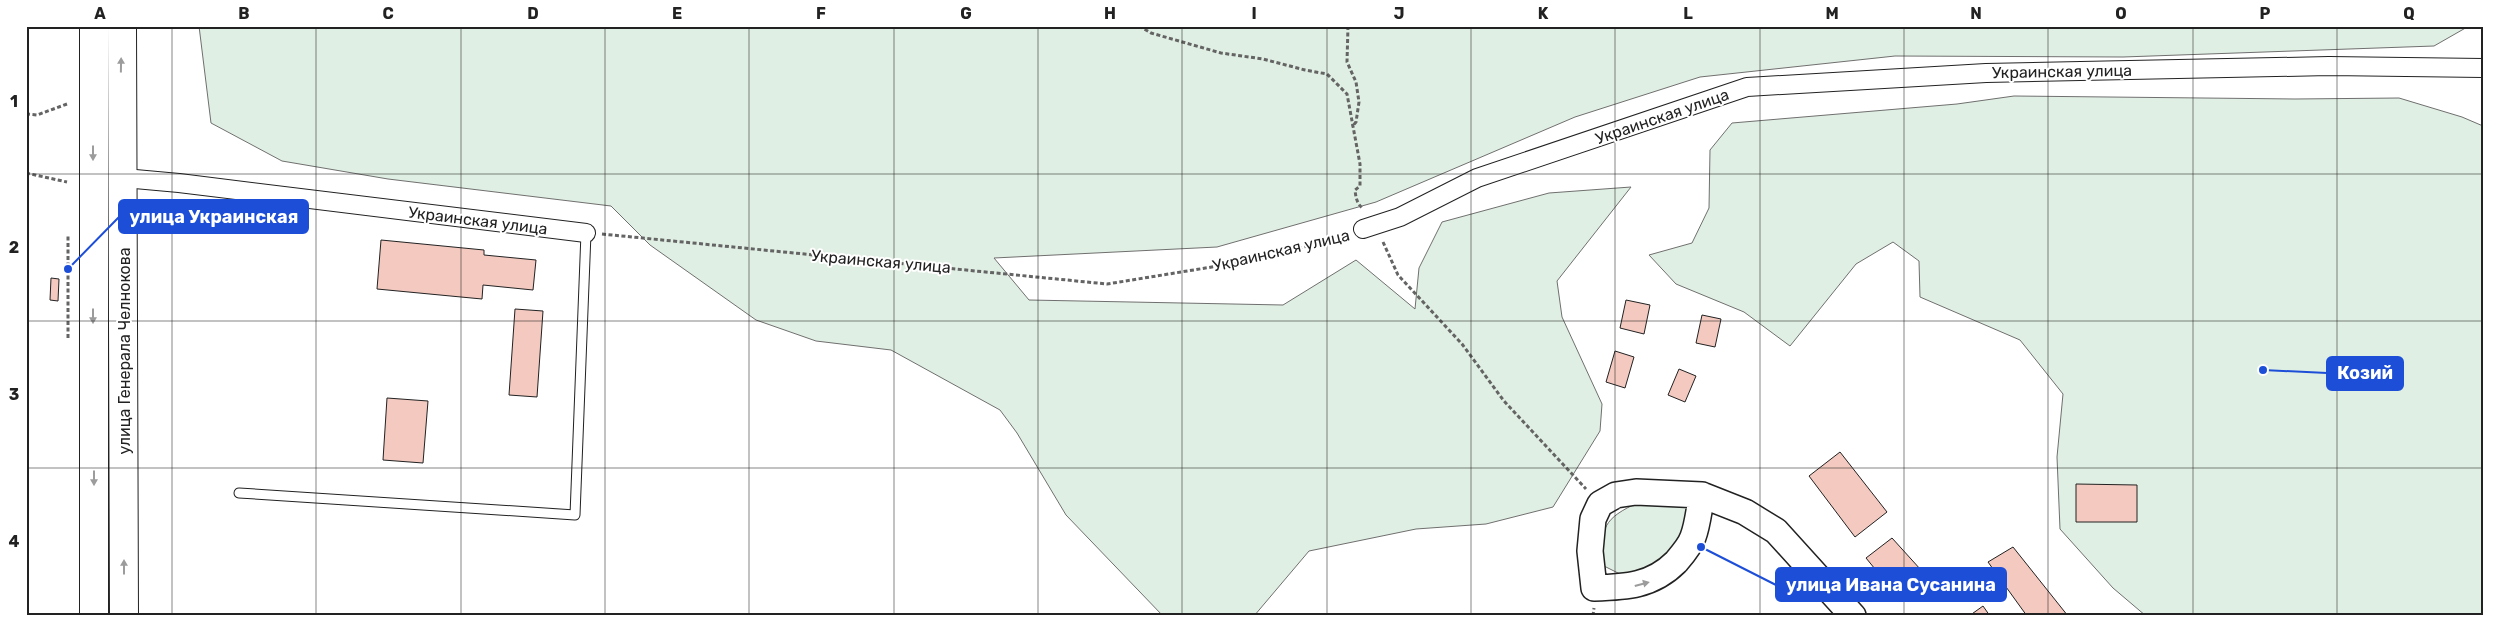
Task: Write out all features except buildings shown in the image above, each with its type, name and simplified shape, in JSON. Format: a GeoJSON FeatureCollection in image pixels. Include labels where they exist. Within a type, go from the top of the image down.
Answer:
{"type":"FeatureCollection","features":[{"type":"Feature","properties":{"kind":"main road","name":"улица Генерала Челнокова"},"geometry":{"type":"LineString","coordinates":[[94,26],[94,616]]}},
{"type":"Feature","properties":{"kind":"main road","name":"улица Генерала Челнокова"},"geometry":{"type":"LineString","coordinates":[[122,26],[124,616]]}},
{"type":"Feature","properties":{"kind":"street","name":"Украинская улица"},"geometry":{"type":"LineString","coordinates":[[1370,227],[1400,217],[1477,178],[1747,87],[1996,72],[2328,66],[2483,68]]}},
{"type":"Feature","properties":{"kind":"street","name":"Украинская улица"},"geometry":{"type":"LineString","coordinates":[[124,178],[179,183],[586,233]]}},
{"type":"Feature","properties":{"kind":"street"},"geometry":{"type":"LineString","coordinates":[[1702,495],[1693,537],[1681,557],[1665,573],[1650,582],[1628,587],[1594,588],[1590,551],[1593,519],[1600,504],[1616,495],[1636,492],[1702,495],[1745,512],[1776,530],[1853,616]]}},
{"type":"Feature","properties":{"kind":"lane"},"geometry":{"type":"LineString","coordinates":[[239,493],[575,515],[586,233]]}},
{"type":"Feature","properties":{"kind":"path"},"geometry":{"type":"LineString","coordinates":[[1139,26],[1151,33],[1221,53],[1262,59],[1327,74],[1347,94],[1360,164],[1360,186],[1355,190],[1357,203],[1398,275],[1462,344],[1504,401],[1600,504]]}},
{"type":"Feature","properties":{"kind":"path"},"geometry":{"type":"LineString","coordinates":[[1348,26],[1347,62],[1356,82],[1359,102],[1356,122],[1352,128]]}},
{"type":"Feature","properties":{"kind":"path"},"geometry":{"type":"LineString","coordinates":[[26,114],[37,115],[67,104]]}},
{"type":"Feature","properties":{"kind":"path"},"geometry":{"type":"LineString","coordinates":[[26,173],[68,182]]}},
{"type":"Feature","properties":{"kind":"path","name":"Украинская улица"},"geometry":{"type":"LineString","coordinates":[[586,233],[1107,284],[1248,261],[1336,240],[1370,227]]}},
{"type":"Feature","properties":{"kind":"path"},"geometry":{"type":"LineString","coordinates":[[68,234],[68,338]]}},
{"type":"Feature","properties":{"kind":"green space"},"geometry":{"type":"Polygon","coordinates":[[[199,26],[2469,26],[2434,46],[2123,57],[1895,56],[1700,77],[1575,117],[1376,202],[1217,247],[994,258],[1029,300],[1283,305],[1356,260],[1415,309],[1419,268],[1442,222],[1549,193],[1631,187],[1557,281],[1562,317],[1602,404],[1600,431],[1553,507],[1486,524],[1416,529],[1309,551],[1254,616],[1163,616],[1066,515],[1017,433],[1000,410],[891,350],[816,341],[756,320],[650,245],[611,206],[388,179],[282,161],[211,123],[199,26]]]}},
{"type":"Feature","properties":{"kind":"green space"},"geometry":{"type":"Polygon","coordinates":[[[2014,96],[2295,99],[2399,98],[2462,117],[2483,126],[2483,616],[2146,616],[2113,588],[2060,529],[2057,457],[2063,394],[2020,340],[1920,297],[1919,261],[1893,242],[1856,264],[1790,346],[1744,312],[1676,284],[1649,255],[1692,243],[1709,208],[1710,150],[1732,123],[1957,104],[2014,96]]]}},
{"type":"Feature","properties":{"kind":"green space"},"geometry":{"type":"Polygon","coordinates":[[[1633,505],[1680,505],[1689,509],[1691,523],[1670,550],[1657,562],[1626,577],[1602,565],[1602,544],[1605,529],[1609,522],[1614,516],[1633,505]]]}},
{"type":"Feature","properties":{"kind":"place","name":"улица Украинская"},"geometry":{"type":"Point","coordinates":[68,269]}},
{"type":"Feature","properties":{"kind":"place","name":"Козий"},"geometry":{"type":"Point","coordinates":[2263,370]}},
{"type":"Feature","properties":{"kind":"place","name":"улица Ивана Сусанина"},"geometry":{"type":"Point","coordinates":[1701,547]}}]}
